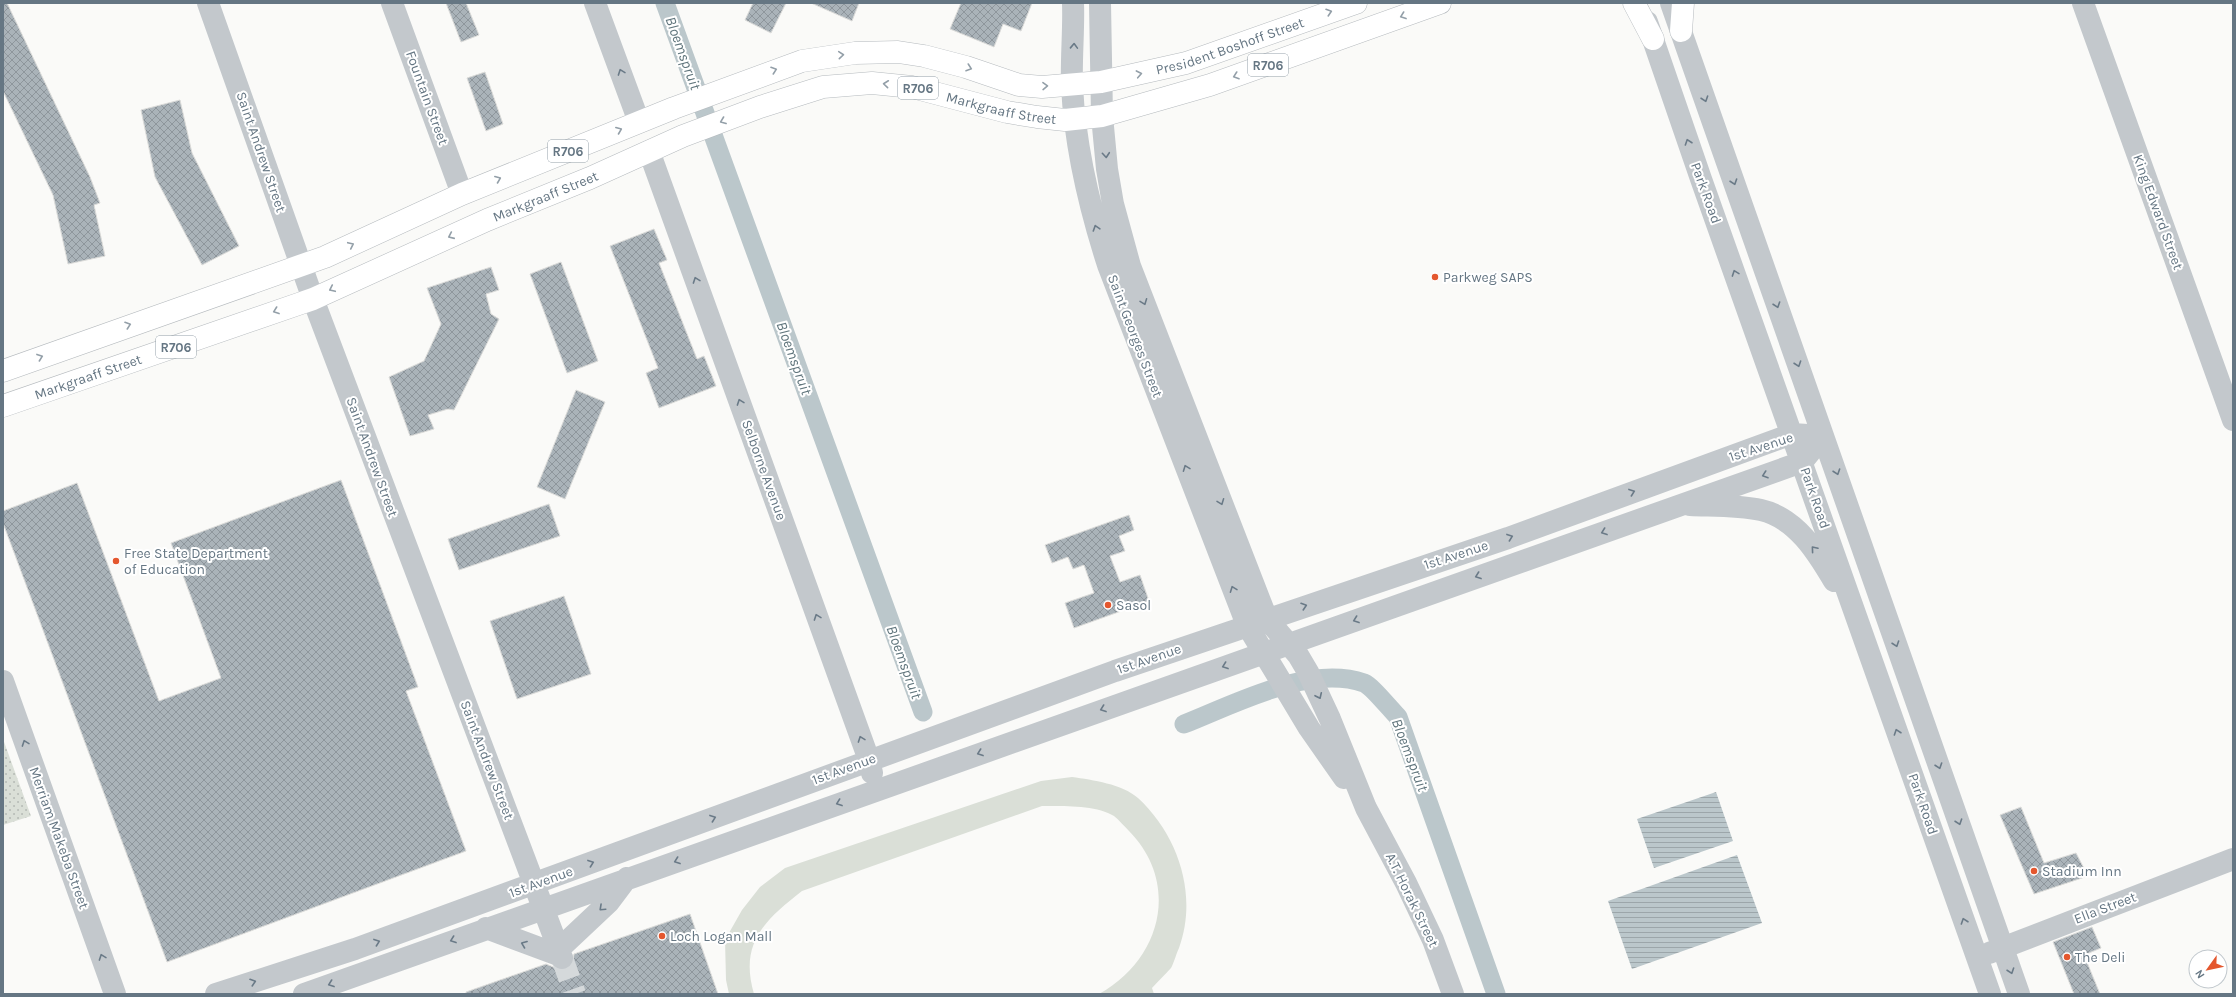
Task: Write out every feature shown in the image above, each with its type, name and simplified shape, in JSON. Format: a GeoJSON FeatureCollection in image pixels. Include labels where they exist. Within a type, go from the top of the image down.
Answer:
{"type":"FeatureCollection","features":[{"type":"Feature","properties":{"kind":"main road","name":"President Boshoff Street"},"geometry":{"type":"LineString","coordinates":[[1101,82],[1186,63],[1356,3]]}},
{"type":"Feature","properties":{"kind":"main road","name":"President Boshoff Street"},"geometry":{"type":"LineString","coordinates":[[1102,116],[1210,85],[1440,3]]}},
{"type":"Feature","properties":{"kind":"main road"},"geometry":{"type":"LineString","coordinates":[[1634,3],[1653,39]]}},
{"type":"Feature","properties":{"kind":"main road"},"geometry":{"type":"LineString","coordinates":[[1681,30],[1683,3]]}},
{"type":"Feature","properties":{"kind":"main road","name":"Markgraaff Street"},"geometry":{"type":"LineString","coordinates":[[3,370],[325,257],[462,194],[674,108],[746,80],[802,61],[855,53],[898,52],[924,56],[966,67],[1019,85],[1042,87],[1101,82]]}},
{"type":"Feature","properties":{"kind":"main road","name":"Markgraaff Street"},"geometry":{"type":"LineString","coordinates":[[3,406],[313,299],[487,220],[590,178],[683,136],[760,107],[823,87],[872,83],[912,87],[1030,116],[1065,120],[1102,116]]}},
{"type":"Feature","properties":{"kind":"main road"},"geometry":{"type":"LineString","coordinates":[[462,194],[471,206],[487,220]]}},
{"type":"Feature","properties":{"kind":"street","name":"Saint Andrew Street"},"geometry":{"type":"LineString","coordinates":[[208,3],[313,299],[560,955]]}},
{"type":"Feature","properties":{"kind":"street","name":"Fountain Street"},"geometry":{"type":"LineString","coordinates":[[392,3],[462,194]]}},
{"type":"Feature","properties":{"kind":"street"},"geometry":{"type":"LineString","coordinates":[[595,3],[639,122]]}},
{"type":"Feature","properties":{"kind":"street","name":"Saint Georges Street"},"geometry":{"type":"LineString","coordinates":[[1073,3],[1072,85],[1075,118],[1090,209],[1108,265],[1257,622],[1287,644]]}},
{"type":"Feature","properties":{"kind":"street","name":"Saint Georges Street"},"geometry":{"type":"LineString","coordinates":[[1100,3],[1102,116],[1107,169],[1113,204],[1130,266],[1257,622],[1262,653]]}},
{"type":"Feature","properties":{"kind":"street","name":"Park Road"},"geometry":{"type":"LineString","coordinates":[[1641,3],[1701,179],[1990,994]]}},
{"type":"Feature","properties":{"kind":"street","name":"Park Road"},"geometry":{"type":"LineString","coordinates":[[1671,3],[2019,994]]}},
{"type":"Feature","properties":{"kind":"street","name":"King Edward Street"},"geometry":{"type":"LineString","coordinates":[[2083,3],[2233,420]]}},
{"type":"Feature","properties":{"kind":"street","name":"Selborne Avenue"},"geometry":{"type":"LineString","coordinates":[[649,151],[869,760],[876,790]]}},
{"type":"Feature","properties":{"kind":"street","name":"1st Avenue"},"geometry":{"type":"LineString","coordinates":[[216,994],[356,949],[869,760],[1257,622],[1508,538],[1792,434],[1823,436]]}},
{"type":"Feature","properties":{"kind":"street","name":"1st Avenue"},"geometry":{"type":"LineString","coordinates":[[304,994],[486,928],[1802,462],[1823,436]]}},
{"type":"Feature","properties":{"kind":"street"},"geometry":{"type":"LineString","coordinates":[[1681,505],[1756,510],[1779,518],[1798,531],[1818,554],[1857,617]]}},
{"type":"Feature","properties":{"kind":"street","name":"A.T. Horak Street"},"geometry":{"type":"LineString","coordinates":[[1287,644],[1298,655],[1308,672],[1330,719],[1366,808],[1410,890],[1433,940],[1453,994]]}},
{"type":"Feature","properties":{"kind":"street","name":"A.T. Horak Street"},"geometry":{"type":"LineString","coordinates":[[1262,653],[1284,684],[1309,728],[1366,808]]}},
{"type":"Feature","properties":{"kind":"street","name":"Merriam Makeba Street"},"geometry":{"type":"LineString","coordinates":[[3,681],[115,994]]}},
{"type":"Feature","properties":{"kind":"street","name":"Ella Street"},"geometry":{"type":"LineString","coordinates":[[1977,958],[2233,859]]}},
{"type":"Feature","properties":{"kind":"street"},"geometry":{"type":"LineString","coordinates":[[486,928],[560,955],[608,902],[627,878]]}},
{"type":"Feature","properties":{"kind":"shaded area"},"geometry":{"type":"Polygon","coordinates":[[[3,739],[31,816],[3,825],[3,739]]]}},
{"type":"Feature","properties":{"kind":"shaded area"},"geometry":{"type":"Polygon","coordinates":[[[1072,777],[1107,783],[1131,793],[1138,798],[1152,813],[1174,848],[1181,868],[1185,888],[1186,908],[1184,928],[1179,948],[1172,966],[1152,988],[1154,994],[1099,994],[1120,979],[1137,962],[1149,941],[1157,920],[1159,897],[1155,874],[1145,852],[1120,821],[1107,812],[1069,806],[1042,806],[802,891],[777,912],[758,934],[750,960],[750,976],[754,994],[729,994],[726,980],[725,940],[742,910],[760,887],[785,868],[1041,781],[1072,777]]]}},
{"type":"Feature","properties":{"kind":"shaded area"},"geometry":{"type":"Polygon","coordinates":[[[1716,792],[1733,841],[1654,868],[1637,819],[1716,792]]]}},
{"type":"Feature","properties":{"kind":"shaded area"},"geometry":{"type":"Polygon","coordinates":[[[1737,855],[1762,923],[1632,969],[1608,901],[1737,855]]]}},
{"type":"Feature","properties":{"kind":"building"},"geometry":{"type":"Polygon","coordinates":[[[3,3],[7,3],[90,177],[100,203],[94,205],[105,256],[68,264],[53,195],[3,91],[3,3]]]}},
{"type":"Feature","properties":{"kind":"building"},"geometry":{"type":"Polygon","coordinates":[[[446,3],[466,3],[479,35],[461,42],[446,3]]]}},
{"type":"Feature","properties":{"kind":"building"},"geometry":{"type":"Polygon","coordinates":[[[753,3],[786,3],[771,33],[745,20],[753,3]]]}},
{"type":"Feature","properties":{"kind":"building"},"geometry":{"type":"Polygon","coordinates":[[[811,3],[859,3],[852,21],[811,3]]]}},
{"type":"Feature","properties":{"kind":"building"},"geometry":{"type":"Polygon","coordinates":[[[961,3],[1032,3],[1021,31],[1003,24],[994,47],[950,29],[961,3]]]}},
{"type":"Feature","properties":{"kind":"building"},"geometry":{"type":"Polygon","coordinates":[[[485,72],[503,124],[486,131],[467,78],[485,72]]]}},
{"type":"Feature","properties":{"kind":"building"},"geometry":{"type":"Polygon","coordinates":[[[180,100],[192,153],[239,246],[202,265],[155,177],[141,110],[180,100]]]}},
{"type":"Feature","properties":{"kind":"building"},"geometry":{"type":"Polygon","coordinates":[[[654,229],[667,260],[659,263],[697,359],[704,356],[716,386],[659,408],[646,373],[658,368],[610,246],[654,229]]]}},
{"type":"Feature","properties":{"kind":"building"},"geometry":{"type":"Polygon","coordinates":[[[561,262],[598,361],[567,373],[530,274],[561,262]]]}},
{"type":"Feature","properties":{"kind":"building"},"geometry":{"type":"Polygon","coordinates":[[[491,267],[499,290],[486,294],[491,314],[499,319],[454,410],[448,409],[428,415],[434,429],[410,436],[389,377],[424,361],[441,324],[427,288],[491,267]]]}},
{"type":"Feature","properties":{"kind":"building"},"geometry":{"type":"Polygon","coordinates":[[[576,390],[605,402],[565,499],[537,487],[576,390]]]}},
{"type":"Feature","properties":{"kind":"building"},"geometry":{"type":"Polygon","coordinates":[[[341,480],[418,687],[406,691],[466,851],[167,962],[3,523],[3,511],[77,483],[159,701],[221,678],[171,543],[341,480]]]}},
{"type":"Feature","properties":{"kind":"building"},"geometry":{"type":"Polygon","coordinates":[[[549,504],[560,536],[459,570],[448,539],[549,504]]]}},
{"type":"Feature","properties":{"kind":"building"},"geometry":{"type":"Polygon","coordinates":[[[1129,515],[1134,530],[1119,536],[1125,551],[1110,556],[1120,582],[1140,575],[1149,601],[1074,628],[1065,603],[1094,593],[1084,565],[1073,569],[1068,557],[1052,563],[1045,545],[1129,515]]]}},
{"type":"Feature","properties":{"kind":"building"},"geometry":{"type":"Polygon","coordinates":[[[564,596],[591,674],[517,699],[490,621],[564,596]]]}},
{"type":"Feature","properties":{"kind":"building"},"geometry":{"type":"Polygon","coordinates":[[[2021,807],[2044,863],[2076,853],[2088,876],[2034,894],[2000,815],[2021,807]]]}},
{"type":"Feature","properties":{"kind":"building","name":"Loch Logan Mall"},"geometry":{"type":"Polygon","coordinates":[[[690,914],[718,994],[466,994],[466,992],[546,964],[560,970],[566,970],[572,966],[574,954],[690,914]]]}},
{"type":"Feature","properties":{"kind":"building"},"geometry":{"type":"Polygon","coordinates":[[[2092,927],[2101,948],[2084,955],[2100,994],[2074,994],[2053,942],[2092,927]]]}},
{"type":"Feature","properties":{"kind":"waterway","name":"Bloemspruit"},"geometry":{"type":"LineString","coordinates":[[665,3],[923,712]]}},
{"type":"Feature","properties":{"kind":"waterway","name":"Bloemspruit"},"geometry":{"type":"LineString","coordinates":[[1184,724],[1249,697],[1296,682],[1343,678],[1364,683],[1372,689],[1398,717],[1496,994]]}},
{"type":"Feature","properties":{"kind":"tunnel"},"geometry":{"type":"LineString","coordinates":[[562,958],[575,994]]}},
{"type":"Feature","properties":{"kind":"place","name":"Parkweg SAPS"},"geometry":{"type":"Point","coordinates":[1435,277]}},
{"type":"Feature","properties":{"kind":"place","name":"Free State Department of Education"},"geometry":{"type":"Point","coordinates":[116,561]}},
{"type":"Feature","properties":{"kind":"place","name":"Sasol"},"geometry":{"type":"Point","coordinates":[1108,605]}},
{"type":"Feature","properties":{"kind":"place","name":"Stadium Inn"},"geometry":{"type":"Point","coordinates":[2034,871]}},
{"type":"Feature","properties":{"kind":"place","name":"Loch Logan Mall"},"geometry":{"type":"Point","coordinates":[662,936]}},
{"type":"Feature","properties":{"kind":"place","name":"The Deli"},"geometry":{"type":"Point","coordinates":[2067,957]}}]}
